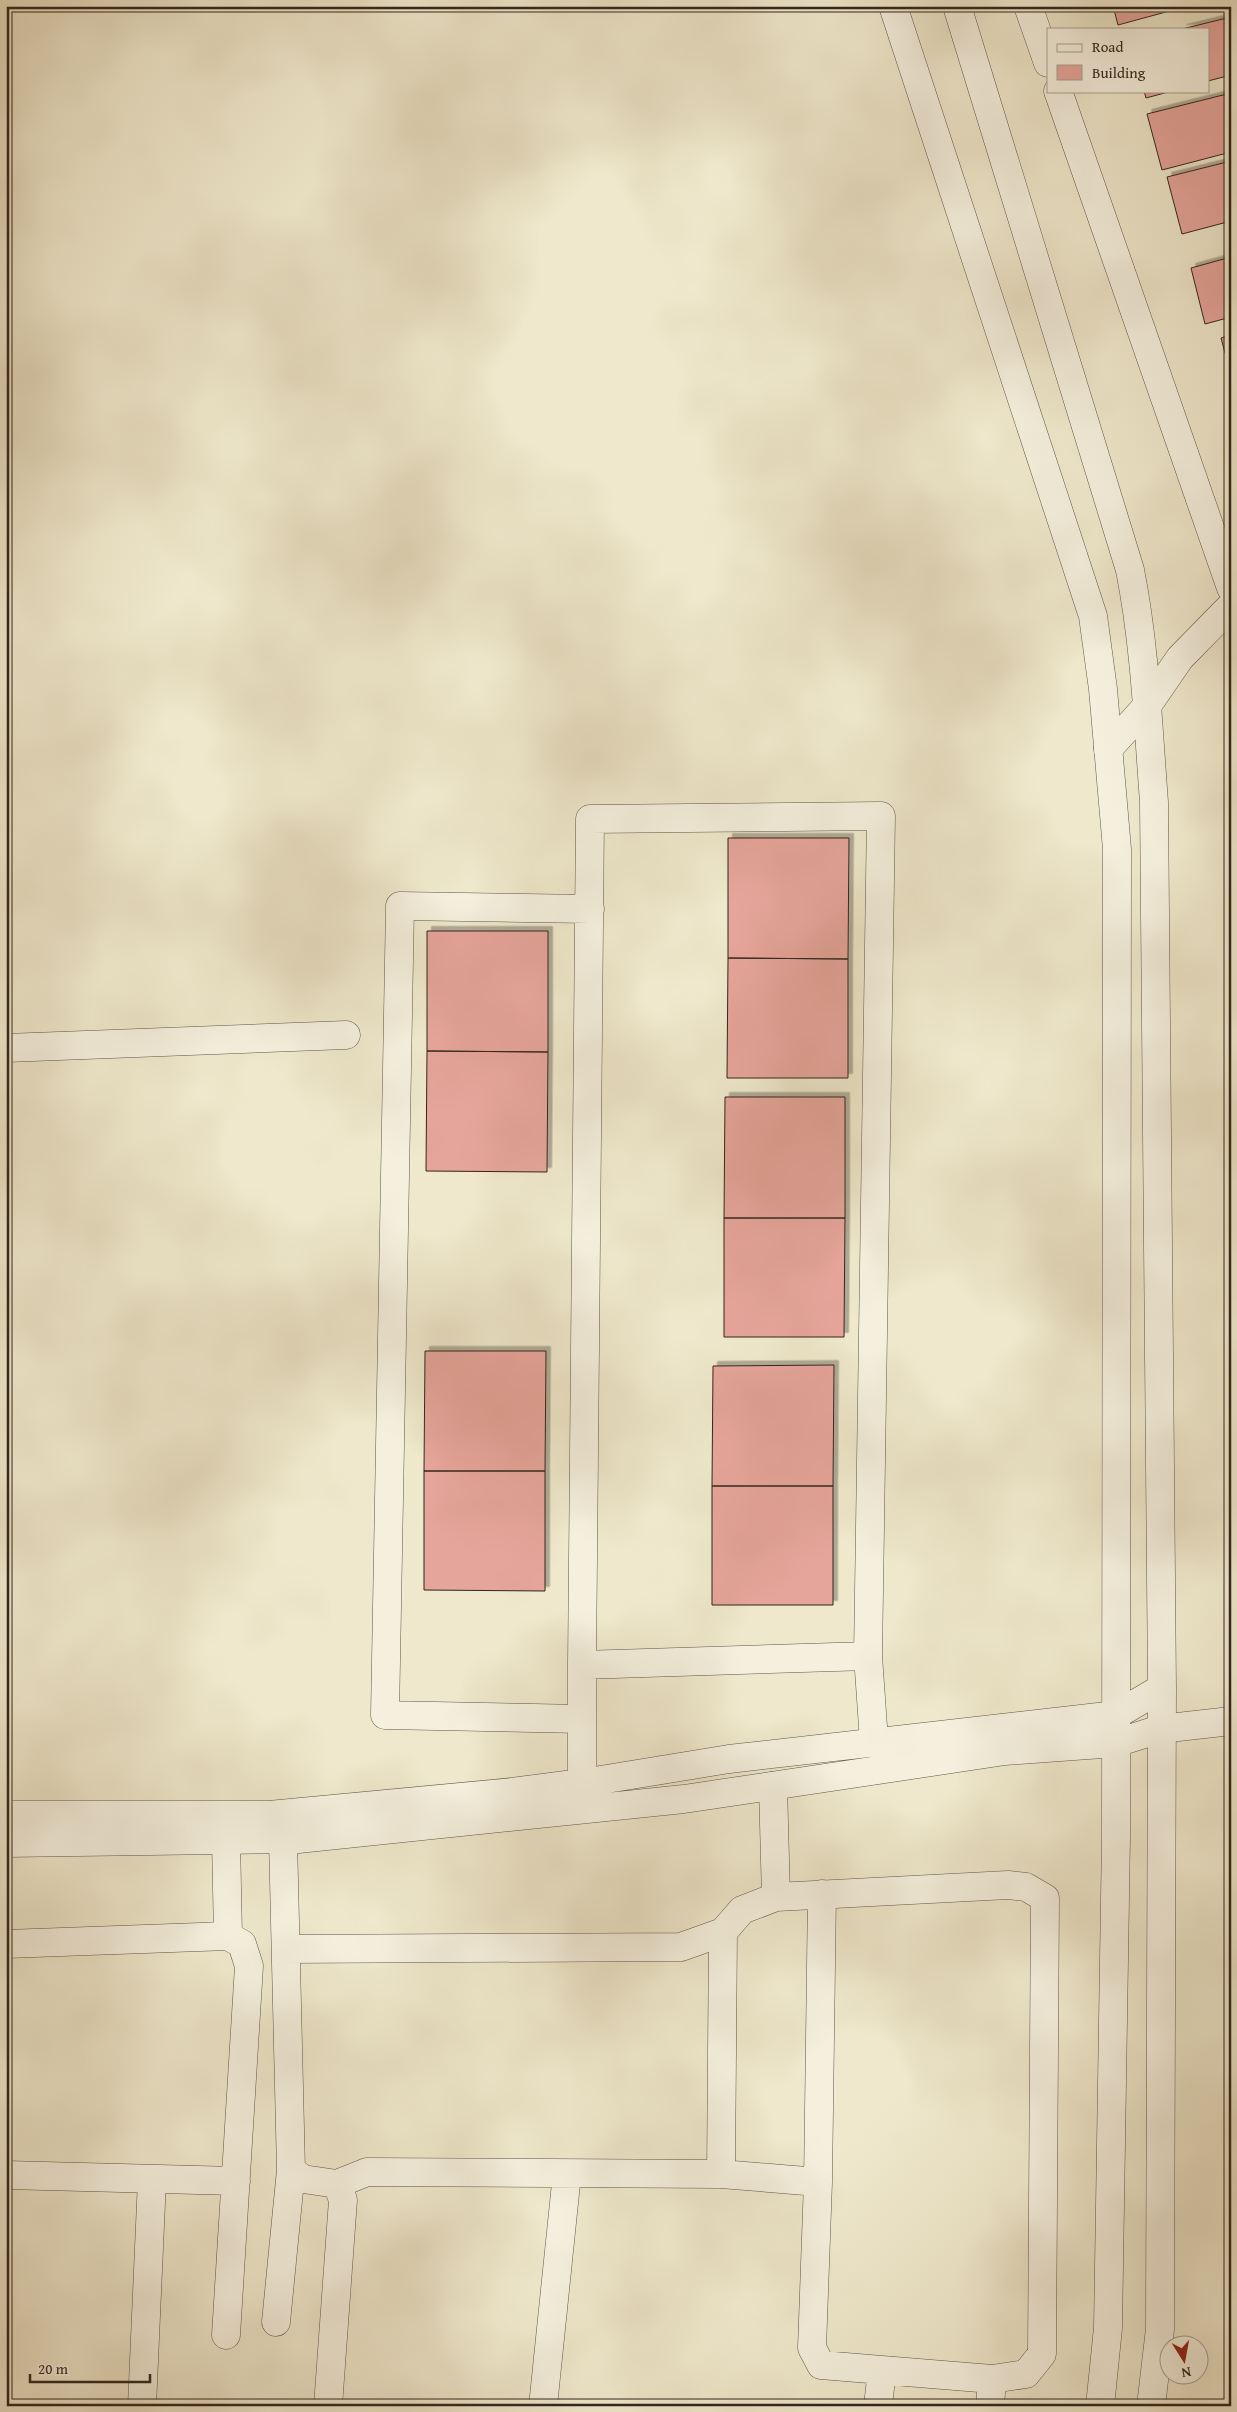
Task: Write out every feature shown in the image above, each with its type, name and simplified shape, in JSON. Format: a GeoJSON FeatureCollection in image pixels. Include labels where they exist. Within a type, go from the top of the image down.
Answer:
{"type":"FeatureCollection","features":[{"type":"Feature","properties":{"kind":"street"},"geometry":{"type":"LineString","coordinates":[[893,6],[1093,616],[1103,689],[1117,850],[1116,1743],[1108,2328],[1100,2406]]}},
{"type":"Feature","properties":{"kind":"street"},"geometry":{"type":"LineString","coordinates":[[957,6],[1130,570],[1140,621],[1147,706],[1154,802],[1162,1688],[1160,1729],[1160,2328],[1152,2406]]}},
{"type":"Feature","properties":{"kind":"street"},"geometry":{"type":"LineString","coordinates":[[1028,6],[1047,60]]}},
{"type":"Feature","properties":{"kind":"street"},"geometry":{"type":"LineString","coordinates":[[1058,92],[1231,588]]}},
{"type":"Feature","properties":{"kind":"street"},"geometry":{"type":"LineString","coordinates":[[1108,749],[1147,706],[1180,658],[1231,606]]}},
{"type":"Feature","properties":{"kind":"street"},"geometry":{"type":"LineString","coordinates":[[582,1783],[590,819],[881,816],[868,1656],[874,1741]]}},
{"type":"Feature","properties":{"kind":"street"},"geometry":{"type":"LineString","coordinates":[[582,1719],[385,1715],[400,906],[590,909]]}},
{"type":"Feature","properties":{"kind":"street"},"geometry":{"type":"LineString","coordinates":[[6,1048],[346,1034]]}},
{"type":"Feature","properties":{"kind":"street"},"geometry":{"type":"LineString","coordinates":[[582,1665],[868,1656]]}},
{"type":"Feature","properties":{"kind":"street"},"geometry":{"type":"LineString","coordinates":[[6,1815],[269,1815],[512,1792],[582,1783],[728,1759],[1116,1715],[1162,1688]]}},
{"type":"Feature","properties":{"kind":"street"},"geometry":{"type":"LineString","coordinates":[[6,1843],[283,1839],[674,1800],[1006,1751],[1116,1743],[1160,1729],[1231,1721]]}},
{"type":"Feature","properties":{"kind":"street"},"geometry":{"type":"LineString","coordinates":[[728,1759],[732,1792]]}},
{"type":"Feature","properties":{"kind":"street"},"geometry":{"type":"LineString","coordinates":[[773,1786],[776,1897]]}},
{"type":"Feature","properties":{"kind":"street"},"geometry":{"type":"LineString","coordinates":[[276,2322],[291,2170],[283,1839]]}},
{"type":"Feature","properties":{"kind":"street"},"geometry":{"type":"LineString","coordinates":[[226,1840],[228,1936]]}},
{"type":"Feature","properties":{"kind":"street"},"geometry":{"type":"LineString","coordinates":[[287,1949],[681,1947],[724,1932],[742,1910],[776,1897],[822,1894],[1008,1885],[1026,1887],[1045,1898],[1042,2354],[1026,2374],[991,2393],[882,2370],[821,2364],[812,2348],[818,2182],[822,1894]]}},
{"type":"Feature","properties":{"kind":"street"},"geometry":{"type":"LineString","coordinates":[[721,2174],[724,1932]]}},
{"type":"Feature","properties":{"kind":"street"},"geometry":{"type":"LineString","coordinates":[[6,1944],[228,1936],[242,1944],[249,1966],[226,2335]]}},
{"type":"Feature","properties":{"kind":"street"},"geometry":{"type":"LineString","coordinates":[[291,2170],[303,2180],[336,2184],[367,2172],[721,2174],[818,2182]]}},
{"type":"Feature","properties":{"kind":"street"},"geometry":{"type":"LineString","coordinates":[[543,2406],[567,2174]]}},
{"type":"Feature","properties":{"kind":"street"},"geometry":{"type":"LineString","coordinates":[[6,2175],[236,2181]]}},
{"type":"Feature","properties":{"kind":"street"},"geometry":{"type":"LineString","coordinates":[[142,2406],[152,2180]]}},
{"type":"Feature","properties":{"kind":"street"},"geometry":{"type":"LineString","coordinates":[[328,2406],[343,2200],[336,2184]]}},
{"type":"Feature","properties":{"kind":"street"},"geometry":{"type":"LineString","coordinates":[[878,2406],[882,2370]]}},
{"type":"Feature","properties":{"kind":"building"},"geometry":{"type":"Polygon","coordinates":[[[1113,6],[1188,6],[1118,25],[1113,6]]]}},
{"type":"Feature","properties":{"kind":"building"},"geometry":{"type":"Polygon","coordinates":[[[1231,17],[1231,75],[1210,80],[1210,28],[1186,28],[1231,17]]]}},
{"type":"Feature","properties":{"kind":"building"},"geometry":{"type":"Polygon","coordinates":[[[1144,92],[1168,92],[1146,98],[1144,92]]]}},
{"type":"Feature","properties":{"kind":"building"},"geometry":{"type":"Polygon","coordinates":[[[1231,93],[1231,152],[1162,170],[1147,114],[1231,93]]]}},
{"type":"Feature","properties":{"kind":"building"},"geometry":{"type":"Polygon","coordinates":[[[1231,161],[1231,221],[1182,234],[1167,177],[1231,161]]]}},
{"type":"Feature","properties":{"kind":"building"},"geometry":{"type":"Polygon","coordinates":[[[1231,257],[1231,317],[1205,324],[1191,268],[1231,257]]]}},
{"type":"Feature","properties":{"kind":"building"},"geometry":{"type":"Polygon","coordinates":[[[1231,335],[1231,375],[1221,338],[1231,335]]]}},
{"type":"Feature","properties":{"kind":"building"},"geometry":{"type":"Polygon","coordinates":[[[728,838],[849,838],[848,959],[728,958],[728,838]]]}},
{"type":"Feature","properties":{"kind":"building"},"geometry":{"type":"Polygon","coordinates":[[[427,931],[548,931],[548,1052],[427,1051],[427,931]]]}},
{"type":"Feature","properties":{"kind":"building"},"geometry":{"type":"Polygon","coordinates":[[[728,958],[848,959],[848,1078],[727,1078],[728,958]]]}},
{"type":"Feature","properties":{"kind":"building"},"geometry":{"type":"Polygon","coordinates":[[[427,1051],[548,1052],[547,1172],[426,1171],[427,1051]]]}},
{"type":"Feature","properties":{"kind":"building"},"geometry":{"type":"Polygon","coordinates":[[[725,1097],[845,1097],[845,1218],[724,1218],[725,1097]]]}},
{"type":"Feature","properties":{"kind":"building"},"geometry":{"type":"Polygon","coordinates":[[[724,1218],[845,1218],[844,1337],[724,1337],[724,1218]]]}},
{"type":"Feature","properties":{"kind":"building"},"geometry":{"type":"Polygon","coordinates":[[[425,1351],[546,1351],[545,1471],[424,1471],[425,1351]]]}},
{"type":"Feature","properties":{"kind":"building"},"geometry":{"type":"Polygon","coordinates":[[[834,1365],[833,1486],[712,1486],[713,1366],[834,1365]]]}},
{"type":"Feature","properties":{"kind":"building"},"geometry":{"type":"Polygon","coordinates":[[[424,1471],[545,1471],[545,1591],[424,1590],[424,1471]]]}},
{"type":"Feature","properties":{"kind":"building"},"geometry":{"type":"Polygon","coordinates":[[[712,1486],[833,1486],[833,1605],[712,1605],[712,1486]]]}}]}
